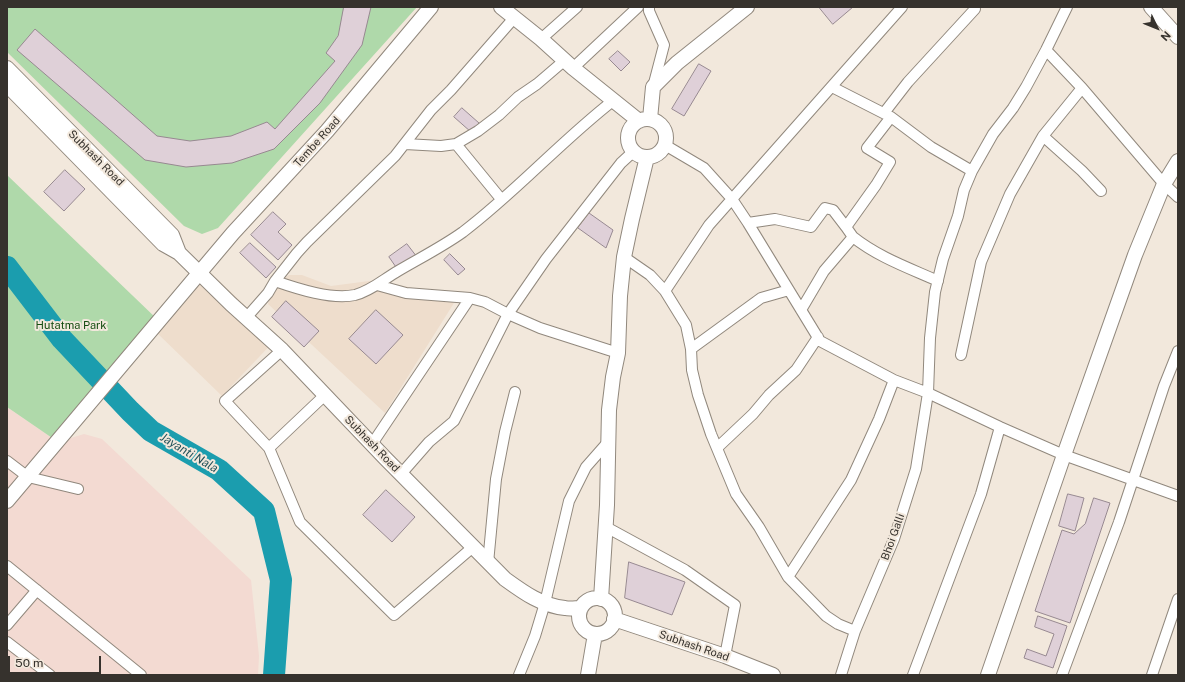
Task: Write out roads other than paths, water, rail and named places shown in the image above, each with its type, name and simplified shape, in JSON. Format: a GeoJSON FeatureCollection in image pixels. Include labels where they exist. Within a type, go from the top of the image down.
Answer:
{"type":"FeatureCollection","features":[{"type":"Feature","properties":{"kind":"main road","name":"Tembe Road"},"geometry":{"type":"LineString","coordinates":[[7,502],[172,304],[233,233],[327,131],[431,7]]}},
{"type":"Feature","properties":{"kind":"main road"},"geometry":{"type":"LineString","coordinates":[[501,7],[614,100],[644,120],[656,121],[664,129],[666,134],[665,145],[658,154],[647,157],[634,152],[628,138],[631,128],[644,120],[653,87],[677,63],[747,7]]}},
{"type":"Feature","properties":{"kind":"main road"},"geometry":{"type":"LineString","coordinates":[[1151,7],[1178,37]]}},
{"type":"Feature","properties":{"kind":"main road","name":"Subhash Road"},"geometry":{"type":"LineString","coordinates":[[7,68],[172,235],[179,253]]}},
{"type":"Feature","properties":{"kind":"main road","name":"Subhash Road"},"geometry":{"type":"LineString","coordinates":[[7,85],[163,244],[179,253],[246,318],[282,350],[325,396],[505,579],[528,595],[545,603],[565,608],[581,608]]}},
{"type":"Feature","properties":{"kind":"main road"},"geometry":{"type":"LineString","coordinates":[[601,599],[607,505],[609,410],[618,353],[620,296],[624,257],[647,157]]}},
{"type":"Feature","properties":{"kind":"main road"},"geometry":{"type":"LineString","coordinates":[[988,675],[1135,255],[1164,184],[1178,161]]}},
{"type":"Feature","properties":{"kind":"main road"},"geometry":{"type":"LineString","coordinates":[[595,599],[601,599],[611,605],[614,619],[611,627],[601,634],[596,634],[585,630],[579,620],[581,608],[584,603],[595,599]]}},
{"type":"Feature","properties":{"kind":"main road","name":"Subhash Road"},"geometry":{"type":"LineString","coordinates":[[614,619],[725,656],[773,675]]}},
{"type":"Feature","properties":{"kind":"main road"},"geometry":{"type":"LineString","coordinates":[[588,675],[596,634]]}},
{"type":"Feature","properties":{"kind":"street"},"geometry":{"type":"LineString","coordinates":[[541,39],[577,7]]}},
{"type":"Feature","properties":{"kind":"street"},"geometry":{"type":"LineString","coordinates":[[405,144],[441,146],[456,144],[484,127],[518,97],[569,64],[638,7]]}},
{"type":"Feature","properties":{"kind":"street"},"geometry":{"type":"LineString","coordinates":[[649,7],[649,11],[664,45],[653,87]]}},
{"type":"Feature","properties":{"kind":"street"},"geometry":{"type":"LineString","coordinates":[[666,290],[710,225],[902,7]]}},
{"type":"Feature","properties":{"kind":"street","name":"Bhoi Galli"},"geometry":{"type":"LineString","coordinates":[[842,675],[855,631],[894,538],[916,469],[928,393],[930,338],[935,292],[943,259],[958,216],[964,190],[972,171],[993,134],[1013,108],[1026,87],[1067,7]]}},
{"type":"Feature","properties":{"kind":"street"},"geometry":{"type":"LineString","coordinates":[[846,228],[890,162],[867,148],[908,82],[975,9]]}},
{"type":"Feature","properties":{"kind":"street"},"geometry":{"type":"LineString","coordinates":[[246,318],[268,293],[275,281],[297,253],[395,156],[431,110],[451,90],[514,18]]}},
{"type":"Feature","properties":{"kind":"street"},"geometry":{"type":"LineString","coordinates":[[1046,50],[1082,88],[1164,184],[1178,196]]}},
{"type":"Feature","properties":{"kind":"street"},"geometry":{"type":"LineString","coordinates":[[832,87],[887,115],[931,147],[972,171]]}},
{"type":"Feature","properties":{"kind":"street"},"geometry":{"type":"LineString","coordinates":[[961,355],[981,262],[1010,194],[1043,136],[1082,88]]}},
{"type":"Feature","properties":{"kind":"street"},"geometry":{"type":"LineString","coordinates":[[275,281],[323,295],[336,296],[356,295],[377,285],[440,248],[464,231],[614,100]]}},
{"type":"Feature","properties":{"kind":"street"},"geometry":{"type":"LineString","coordinates":[[1043,136],[1082,171],[1101,191]]}},
{"type":"Feature","properties":{"kind":"street"},"geometry":{"type":"LineString","coordinates":[[456,144],[501,199]]}},
{"type":"Feature","properties":{"kind":"street"},"geometry":{"type":"LineString","coordinates":[[665,145],[704,168],[732,199],[820,341],[894,380],[928,393],[1064,455],[1178,496]]}},
{"type":"Feature","properties":{"kind":"street"},"geometry":{"type":"LineString","coordinates":[[401,474],[430,442],[454,421],[508,314],[551,253],[621,163],[634,152]]}},
{"type":"Feature","properties":{"kind":"street"},"geometry":{"type":"LineString","coordinates":[[748,223],[775,219],[811,227],[825,208],[833,210],[853,237],[864,245],[880,255],[938,281]]}},
{"type":"Feature","properties":{"kind":"street"},"geometry":{"type":"LineString","coordinates":[[801,310],[824,272],[853,237]]}},
{"type":"Feature","properties":{"kind":"street"},"geometry":{"type":"LineString","coordinates":[[624,257],[650,275],[666,290],[686,326],[691,349],[692,370],[698,395],[717,448],[736,494],[759,527],[788,577],[826,616],[838,624],[855,631]]}},
{"type":"Feature","properties":{"kind":"street"},"geometry":{"type":"LineString","coordinates":[[377,285],[406,293],[470,298],[485,302],[508,314],[555,333],[618,353]]}},
{"type":"Feature","properties":{"kind":"street"},"geometry":{"type":"LineString","coordinates":[[691,349],[761,298],[788,290]]}},
{"type":"Feature","properties":{"kind":"street"},"geometry":{"type":"LineString","coordinates":[[372,444],[470,298]]}},
{"type":"Feature","properties":{"kind":"street"},"geometry":{"type":"LineString","coordinates":[[717,448],[796,370],[818,338]]}},
{"type":"Feature","properties":{"kind":"street"},"geometry":{"type":"LineString","coordinates":[[282,350],[225,401],[269,448],[300,522],[394,615],[473,547]]}},
{"type":"Feature","properties":{"kind":"street"},"geometry":{"type":"LineString","coordinates":[[1062,675],[1134,480],[1164,386],[1178,351]]}},
{"type":"Feature","properties":{"kind":"street"},"geometry":{"type":"LineString","coordinates":[[788,577],[851,480],[879,419],[894,380]]}},
{"type":"Feature","properties":{"kind":"street"},"geometry":{"type":"LineString","coordinates":[[488,563],[496,479],[505,432],[515,392]]}},
{"type":"Feature","properties":{"kind":"street"},"geometry":{"type":"LineString","coordinates":[[269,448],[325,396]]}},
{"type":"Feature","properties":{"kind":"street"},"geometry":{"type":"LineString","coordinates":[[913,675],[981,494],[1000,427]]}},
{"type":"Feature","properties":{"kind":"street"},"geometry":{"type":"LineString","coordinates":[[519,675],[535,636],[545,603],[569,501],[586,467],[608,442]]}},
{"type":"Feature","properties":{"kind":"street"},"geometry":{"type":"LineString","coordinates":[[7,462],[28,477],[78,489]]}},
{"type":"Feature","properties":{"kind":"street"},"geometry":{"type":"LineString","coordinates":[[606,527],[685,570],[735,605],[725,656]]}},
{"type":"Feature","properties":{"kind":"street"},"geometry":{"type":"LineString","coordinates":[[7,566],[141,675]]}},
{"type":"Feature","properties":{"kind":"street"},"geometry":{"type":"LineString","coordinates":[[7,625],[37,590]]}},
{"type":"Feature","properties":{"kind":"street"},"geometry":{"type":"LineString","coordinates":[[1152,675],[1178,599]]}},
{"type":"Feature","properties":{"kind":"street"},"geometry":{"type":"LineString","coordinates":[[7,642],[50,675]]}},
{"type":"Feature","properties":{"kind":"waterway","name":"Jayanti Nala"},"geometry":{"type":"LineString","coordinates":[[7,267],[62,339],[151,431],[219,470],[264,511],[281,580],[274,675]]}},
{"type":"Feature","properties":{"kind":"park label","name":"Hutatma Park"},"geometry":{"type":"Point","coordinates":[71,326]}}]}
